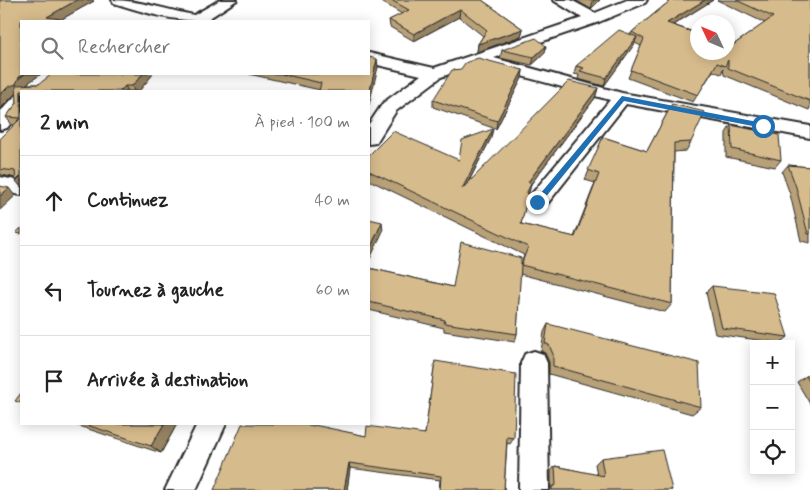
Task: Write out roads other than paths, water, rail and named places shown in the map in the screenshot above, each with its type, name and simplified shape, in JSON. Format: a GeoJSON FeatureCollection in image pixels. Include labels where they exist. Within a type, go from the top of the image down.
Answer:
{"type":"FeatureCollection","features":[{"type":"Feature","properties":{"kind":"street"},"geometry":{"type":"LineString","coordinates":[[119,0],[156,12],[194,20]]}},
{"type":"Feature","properties":{"kind":"street"},"geometry":{"type":"LineString","coordinates":[[200,20],[230,0]]}},
{"type":"Feature","properties":{"kind":"street"},"geometry":{"type":"LineString","coordinates":[[560,0],[594,19]]}},
{"type":"Feature","properties":{"kind":"street"},"geometry":{"type":"LineString","coordinates":[[370,136],[389,107],[435,73],[594,19],[640,0]]}},
{"type":"Feature","properties":{"kind":"street"},"geometry":{"type":"LineString","coordinates":[[136,20],[156,12]]}},
{"type":"Feature","properties":{"kind":"street"},"geometry":{"type":"LineString","coordinates":[[370,58],[435,73]]}},
{"type":"Feature","properties":{"kind":"street"},"geometry":{"type":"LineString","coordinates":[[477,59],[622,98],[754,124],[810,132]]}},
{"type":"Feature","properties":{"kind":"street"},"geometry":{"type":"LineString","coordinates":[[537,202],[622,98]]}},
{"type":"Feature","properties":{"kind":"street"},"geometry":{"type":"LineString","coordinates":[[0,124],[20,101]]}},
{"type":"Feature","properties":{"kind":"street"},"geometry":{"type":"LineString","coordinates":[[0,184],[20,188]]}},
{"type":"Feature","properties":{"kind":"street"},"geometry":{"type":"LineString","coordinates":[[534,363],[534,490]]}},
{"type":"Feature","properties":{"kind":"street"},"geometry":{"type":"LineString","coordinates":[[180,490],[212,425]]}}]}
